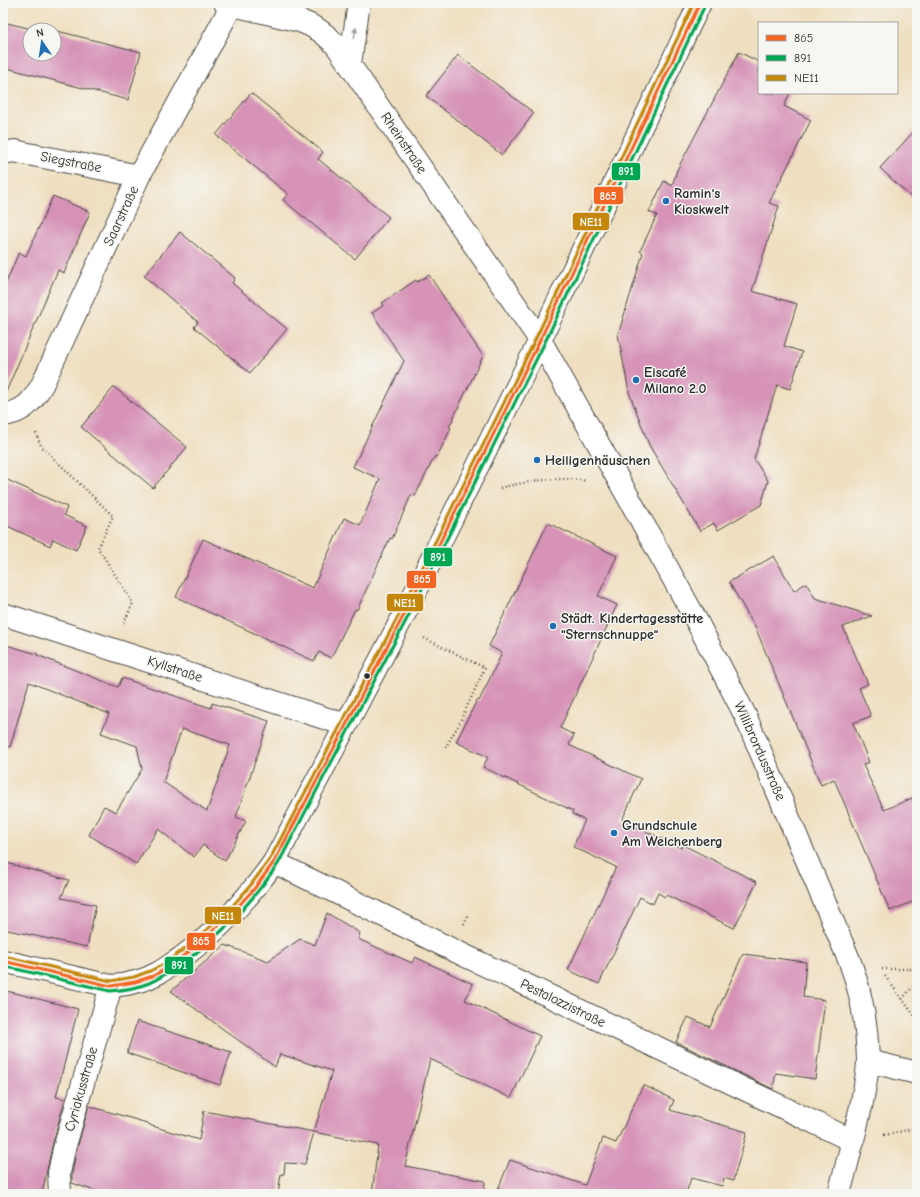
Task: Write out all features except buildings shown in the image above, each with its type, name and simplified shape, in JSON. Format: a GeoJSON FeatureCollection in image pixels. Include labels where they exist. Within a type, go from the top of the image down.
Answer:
{"type":"FeatureCollection","features":[{"type":"Feature","properties":{"kind":"street"},"geometry":{"type":"LineString","coordinates":[[350,63],[359,3]]}},
{"type":"Feature","properties":{"kind":"street"},"geometry":{"type":"LineString","coordinates":[[3,961],[111,986],[126,985],[158,974],[197,946],[232,914],[260,882],[274,862],[398,626],[540,340],[700,3]]}},
{"type":"Feature","properties":{"kind":"street","name":"Rheinstraße"},"geometry":{"type":"LineString","coordinates":[[229,4],[293,18],[309,24],[323,32],[336,45],[350,63],[540,340]]}},
{"type":"Feature","properties":{"kind":"street","name":"Saarstraße"},"geometry":{"type":"LineString","coordinates":[[26,407],[42,385],[139,176],[229,4]]}},
{"type":"Feature","properties":{"kind":"street","name":"Siegstraße"},"geometry":{"type":"LineString","coordinates":[[3,153],[23,152],[139,176]]}},
{"type":"Feature","properties":{"kind":"street","name":"Willibrordusstraße"},"geometry":{"type":"LineString","coordinates":[[540,340],[694,616],[745,714],[854,974],[864,1017],[868,1061],[853,1142],[839,1194]]}},
{"type":"Feature","properties":{"kind":"street"},"geometry":{"type":"LineString","coordinates":[[3,415],[26,407]]}},
{"type":"Feature","properties":{"kind":"street","name":"Kyllstraße"},"geometry":{"type":"LineString","coordinates":[[3,614],[346,725]]}},
{"type":"Feature","properties":{"kind":"street","name":"Pestalozzistraße"},"geometry":{"type":"LineString","coordinates":[[274,862],[452,950],[853,1142]]}},
{"type":"Feature","properties":{"kind":"street","name":"Cyriakusstraße"},"geometry":{"type":"LineString","coordinates":[[60,1194],[59,1173],[64,1149],[111,986]]}},
{"type":"Feature","properties":{"kind":"street"},"geometry":{"type":"LineString","coordinates":[[868,1061],[917,1073]]}},
{"type":"Feature","properties":{"kind":"path"},"geometry":{"type":"LineString","coordinates":[[26,407],[41,446],[113,516],[98,548],[133,603],[114,649]]}},
{"type":"Feature","properties":{"kind":"path"},"geometry":{"type":"LineString","coordinates":[[461,499],[481,492],[521,483],[552,479],[586,481],[626,493]]}},
{"type":"Feature","properties":{"kind":"path"},"geometry":{"type":"LineString","coordinates":[[398,626],[485,668],[458,726],[444,750]]}},
{"type":"Feature","properties":{"kind":"path"},"geometry":{"type":"LineString","coordinates":[[880,969],[917,969]]}},
{"type":"Feature","properties":{"kind":"path"},"geometry":{"type":"LineString","coordinates":[[902,999],[917,982]]}},
{"type":"Feature","properties":{"kind":"transit line","name":"NE11"},"geometry":{"type":"LineString","coordinates":[[4,956],[111,981],[134,977],[164,964],[191,944],[228,911],[250,886],[270,859],[403,607],[536,338],[694,3]]}},
{"type":"Feature","properties":{"kind":"transit line","name":"865"},"geometry":{"type":"LineString","coordinates":[[3,961],[111,986],[135,982],[153,976],[167,968],[194,948],[231,914],[254,889],[274,862],[407,609],[540,340],[700,3]]}},
{"type":"Feature","properties":{"kind":"transit line","name":"891"},"geometry":{"type":"LineString","coordinates":[[3,966],[110,991],[144,985],[169,972],[209,943],[246,905],[268,878],[278,864],[411,611],[545,342],[705,5]]}},
{"type":"Feature","properties":{"kind":"place","name":"Ramin's Kioskwelt"},"geometry":{"type":"Point","coordinates":[666,201]}},
{"type":"Feature","properties":{"kind":"place","name":"Eiscafé Milano 2.0"},"geometry":{"type":"Point","coordinates":[636,380]}},
{"type":"Feature","properties":{"kind":"place","name":"Heiligenhäuschen"},"geometry":{"type":"Point","coordinates":[537,460]}},
{"type":"Feature","properties":{"kind":"place","name":"Städt. Kindertagesstätte \"Sternschnuppe\""},"geometry":{"type":"Point","coordinates":[553,626]}},
{"type":"Feature","properties":{"kind":"place","name":"Grundschule Am Welchenberg"},"geometry":{"type":"Point","coordinates":[614,833]}}]}
